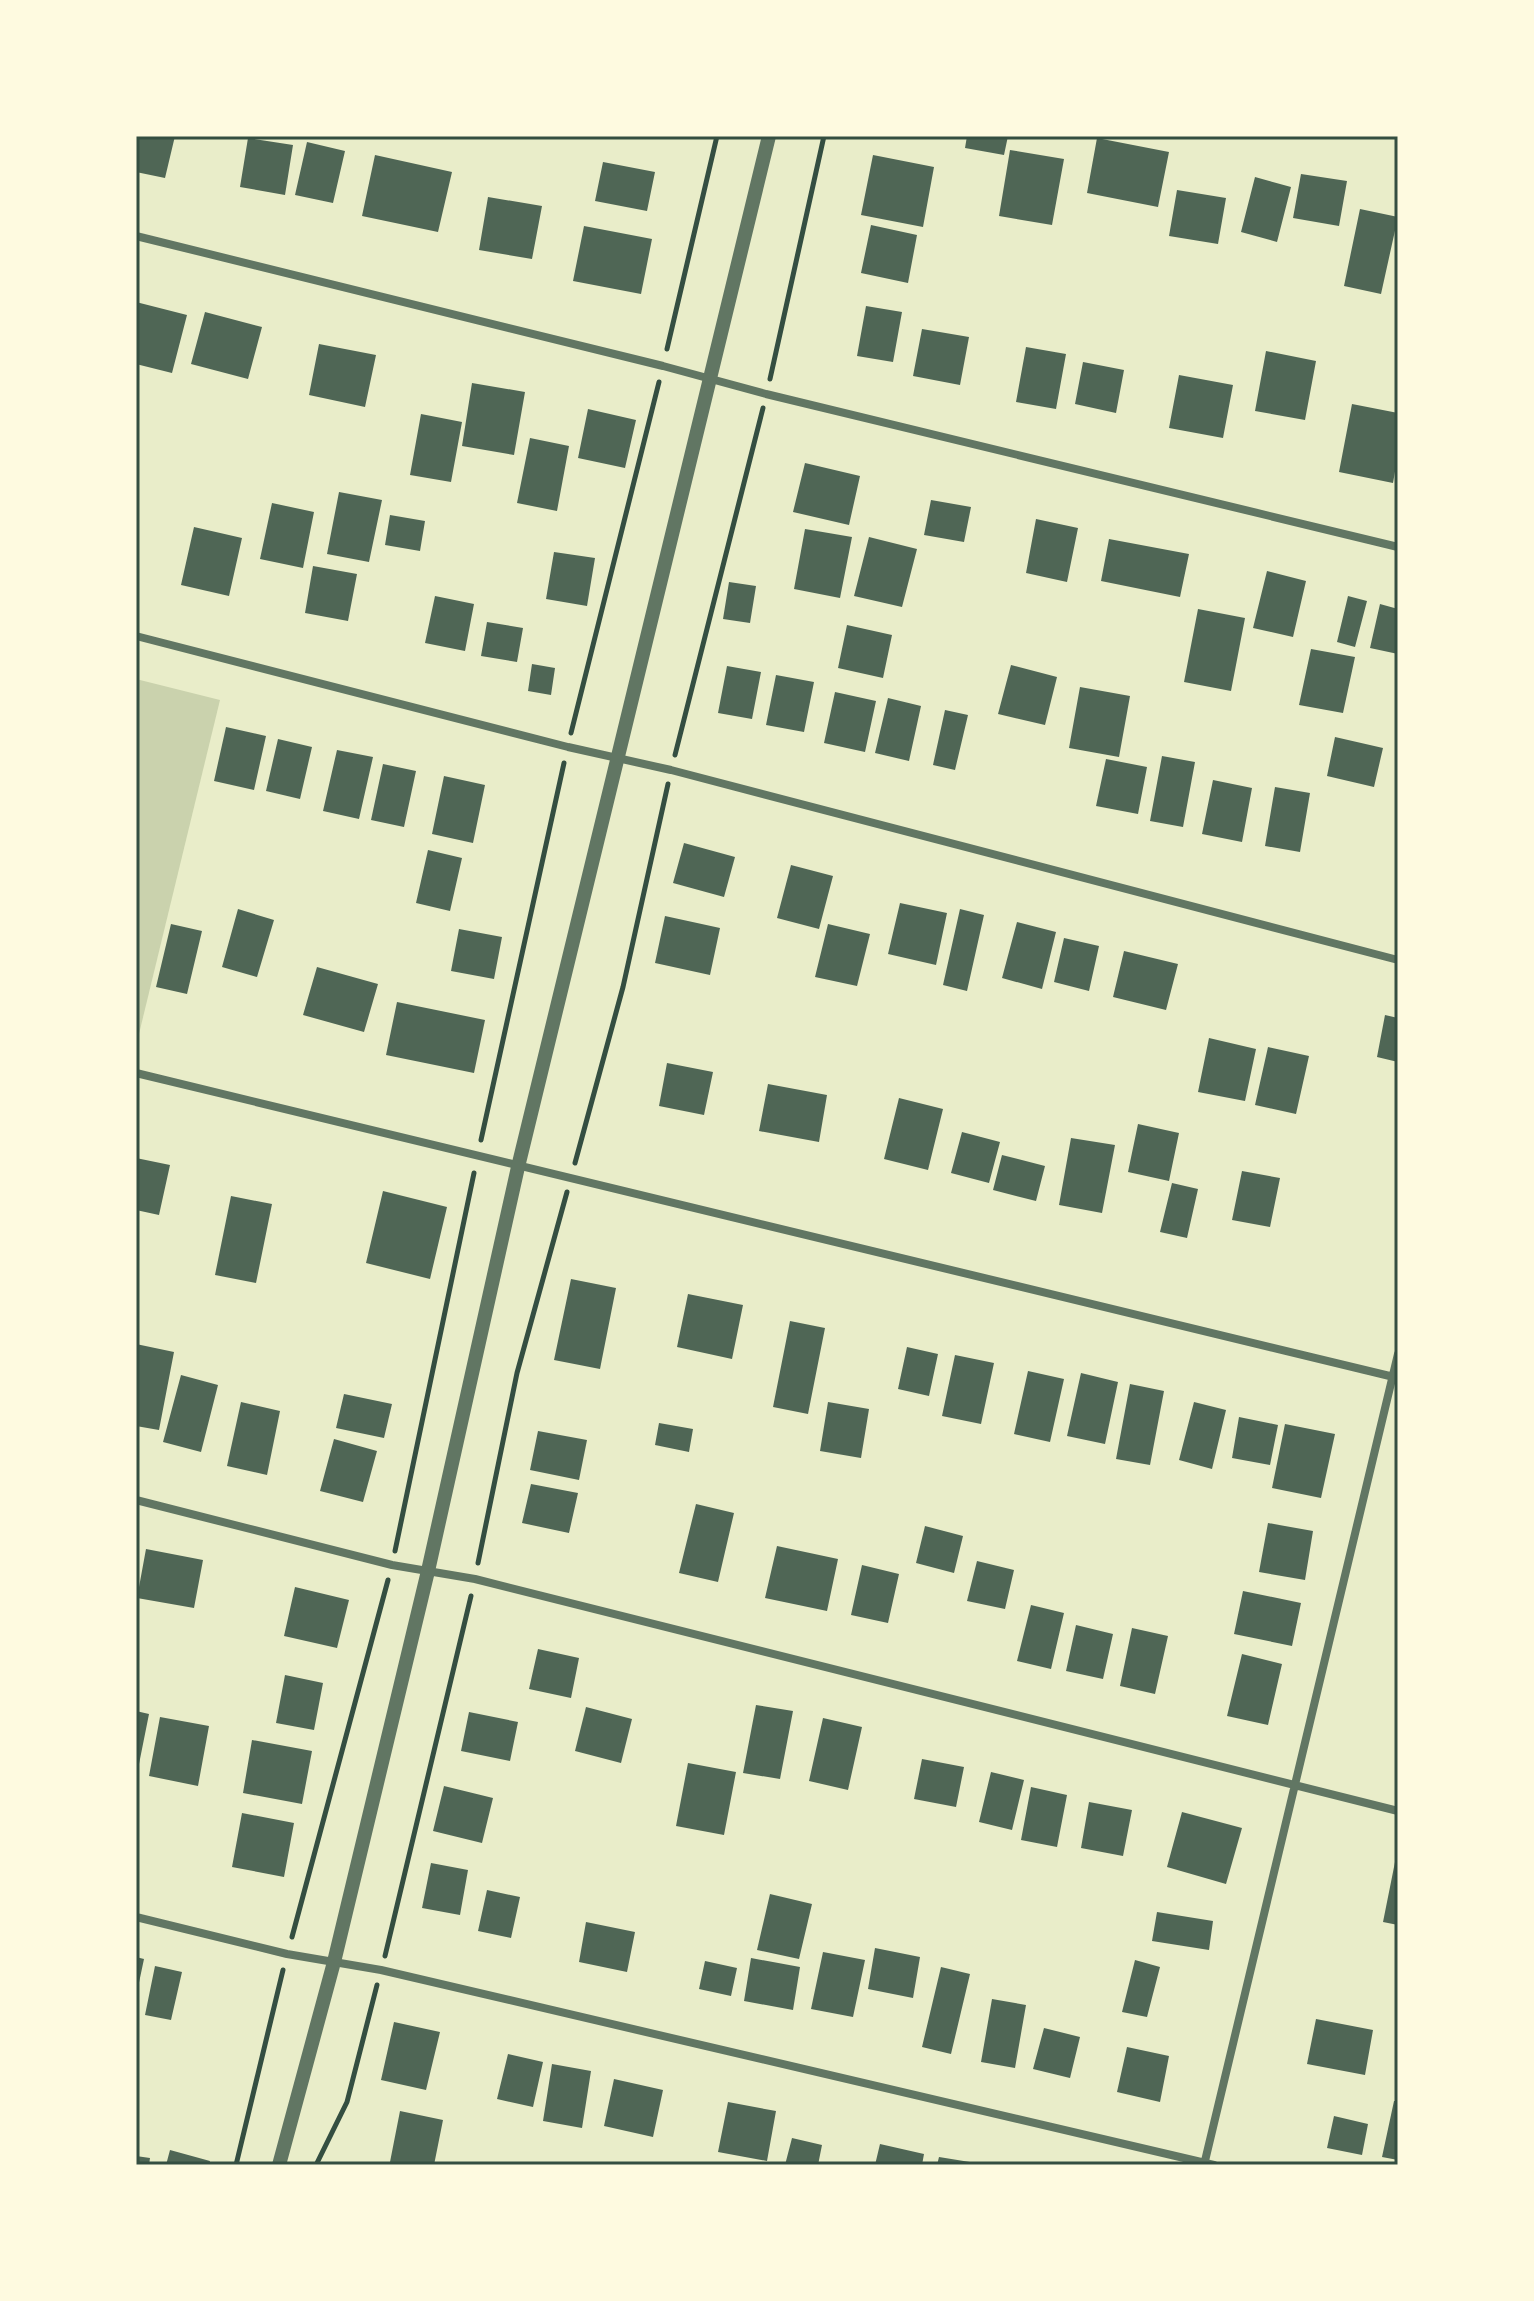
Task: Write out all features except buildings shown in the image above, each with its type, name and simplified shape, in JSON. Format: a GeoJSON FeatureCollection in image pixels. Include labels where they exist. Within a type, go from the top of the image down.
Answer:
{"type":"FeatureCollection","features":[{"type":"Feature","properties":{"kind":"street"},"geometry":{"type":"LineString","coordinates":[[279,2165],[334,1962],[428,1571],[518,1167],[769,136]]}},
{"type":"Feature","properties":{"kind":"street"},"geometry":{"type":"LineString","coordinates":[[136,236],[766,394],[1398,547]]}},
{"type":"Feature","properties":{"kind":"street"},"geometry":{"type":"LineString","coordinates":[[136,636],[671,770],[1398,960]]}},
{"type":"Feature","properties":{"kind":"street"},"geometry":{"type":"LineString","coordinates":[[136,1073],[1395,1377]]}},
{"type":"Feature","properties":{"kind":"street"},"geometry":{"type":"LineString","coordinates":[[136,1917],[287,1954],[381,1970],[1208,2164],[1294,1786],[1395,1377],[1398,1354]]}},
{"type":"Feature","properties":{"kind":"street"},"geometry":{"type":"LineString","coordinates":[[136,1500],[392,1565],[475,1579],[1398,1811]]}},
{"type":"Feature","properties":{"kind":"path"},"geometry":{"type":"LineString","coordinates":[[316,2165],[347,2102],[381,1970],[475,1579],[517,1373],[623,987],[671,770],[766,394],[824,136]]}},
{"type":"Feature","properties":{"kind":"green space"},"geometry":{"type":"Polygon","coordinates":[[[136,679],[220,700],[138,1038],[136,1037],[136,679]]]}}]}
